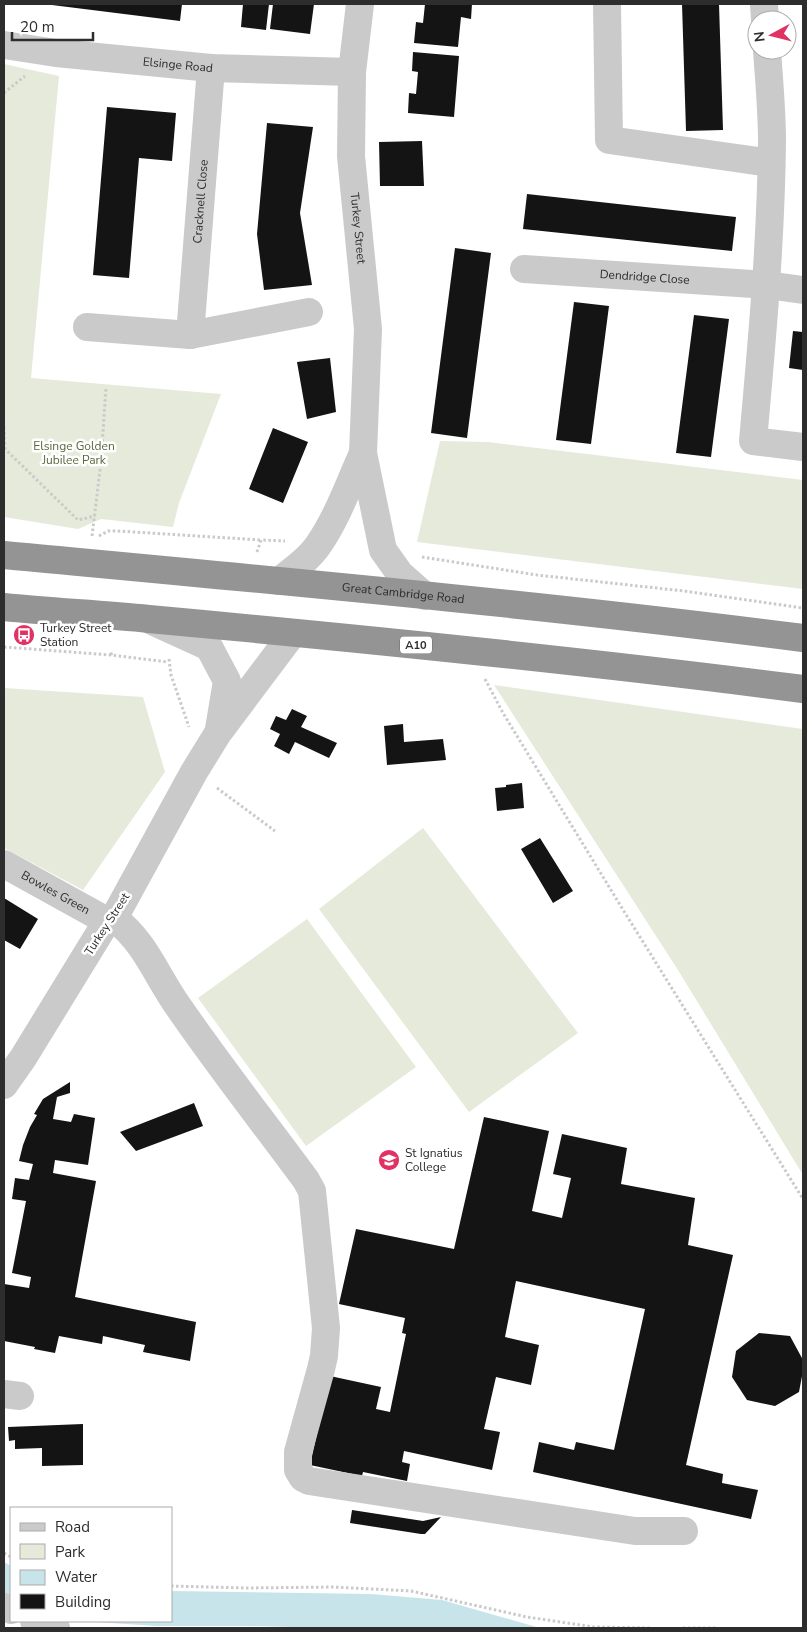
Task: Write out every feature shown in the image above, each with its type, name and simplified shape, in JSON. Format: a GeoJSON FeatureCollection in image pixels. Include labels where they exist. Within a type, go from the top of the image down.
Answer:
{"type":"FeatureCollection","features":[{"type":"Feature","properties":{"kind":"highway","name":"Great Cambridge Road"},"geometry":{"type":"LineString","coordinates":[[4,555],[680,622],[803,638]]}},
{"type":"Feature","properties":{"kind":"highway","name":"A10"},"geometry":{"type":"LineString","coordinates":[[4,607],[146,618],[470,650],[803,689]]}},
{"type":"Feature","properties":{"kind":"street","name":"Turkey Street"},"geometry":{"type":"LineString","coordinates":[[360,4],[352,72],[351,156],[368,330],[363,453],[383,550],[400,574],[424,596]]}},
{"type":"Feature","properties":{"kind":"street"},"geometry":{"type":"LineString","coordinates":[[607,4],[609,140],[771,163]]}},
{"type":"Feature","properties":{"kind":"street","name":"Elsinge Road"},"geometry":{"type":"LineString","coordinates":[[4,45],[56,53],[211,68],[352,72]]}},
{"type":"Feature","properties":{"kind":"street"},"geometry":{"type":"LineString","coordinates":[[768,60],[772,139],[767,285],[753,441],[803,447]]}},
{"type":"Feature","properties":{"kind":"street","name":"Cracknell Close"},"geometry":{"type":"LineString","coordinates":[[190,335],[211,68]]}},
{"type":"Feature","properties":{"kind":"street","name":"Dendridge Close"},"geometry":{"type":"LineString","coordinates":[[524,269],[767,285],[803,290]]}},
{"type":"Feature","properties":{"kind":"street"},"geometry":{"type":"LineString","coordinates":[[87,328],[190,335],[309,312]]}},
{"type":"Feature","properties":{"kind":"street","name":"Turkey Street"},"geometry":{"type":"LineString","coordinates":[[279,581],[304,561],[319,545],[331,524],[363,453]]}},
{"type":"Feature","properties":{"kind":"street","name":"Turkey Street"},"geometry":{"type":"LineString","coordinates":[[146,618],[209,647],[227,681],[218,733]]}},
{"type":"Feature","properties":{"kind":"street","name":"Turkey Street"},"geometry":{"type":"LineString","coordinates":[[4,1085],[33,1062],[110,919],[194,772],[218,733],[294,633]]}},
{"type":"Feature","properties":{"kind":"street","name":"Bowles Green"},"geometry":{"type":"LineString","coordinates":[[4,864],[125,926],[144,949],[170,995],[306,1180],[312,1191],[326,1328],[323,1363],[298,1452],[298,1470],[304,1478],[309,1482],[635,1531],[684,1531]]}},
{"type":"Feature","properties":{"kind":"street"},"geometry":{"type":"LineString","coordinates":[[37,1622],[56,1628]]}},
{"type":"Feature","properties":{"kind":"path"},"geometry":{"type":"LineString","coordinates":[[92,540],[106,387]]}},
{"type":"Feature","properties":{"kind":"path"},"geometry":{"type":"LineString","coordinates":[[4,428],[4,449],[78,520],[95,516]]}},
{"type":"Feature","properties":{"kind":"path"},"geometry":{"type":"LineString","coordinates":[[108,530],[261,540]]}},
{"type":"Feature","properties":{"kind":"path"},"geometry":{"type":"LineString","coordinates":[[416,556],[537,575],[684,591],[803,608]]}},
{"type":"Feature","properties":{"kind":"path"},"geometry":{"type":"LineString","coordinates":[[4,647],[111,655],[168,662]]}},
{"type":"Feature","properties":{"kind":"path"},"geometry":{"type":"LineString","coordinates":[[111,655],[112,650]]}},
{"type":"Feature","properties":{"kind":"path"},"geometry":{"type":"LineString","coordinates":[[470,650],[503,714],[803,1199]]}},
{"type":"Feature","properties":{"kind":"path"},"geometry":{"type":"LineString","coordinates":[[169,656],[168,662],[171,675],[190,728]]}},
{"type":"Feature","properties":{"kind":"path"},"geometry":{"type":"LineString","coordinates":[[194,772],[275,831]]}},
{"type":"Feature","properties":{"kind":"path"},"geometry":{"type":"LineString","coordinates":[[172,1586],[246,1588],[333,1587],[411,1591],[527,1617],[594,1627],[651,1628]]}},
{"type":"Feature","properties":{"kind":"path"},"geometry":{"type":"LineString","coordinates":[[683,1628],[718,1628]]}},
{"type":"Feature","properties":{"kind":"green space","name":"Elsinge Golden Jubilee Park"},"geometry":{"type":"Polygon","coordinates":[[[4,64],[59,76],[31,378],[221,394],[179,503],[173,527],[101,519],[78,529],[4,517],[4,64]]]}},
{"type":"Feature","properties":{"kind":"green space"},"geometry":{"type":"Polygon","coordinates":[[[440,441],[488,442],[803,480],[803,589],[417,542],[440,441]]]}},
{"type":"Feature","properties":{"kind":"green space"},"geometry":{"type":"Polygon","coordinates":[[[494,685],[803,729],[803,1175],[678,970],[494,685]]]}},
{"type":"Feature","properties":{"kind":"green space"},"geometry":{"type":"Polygon","coordinates":[[[4,688],[143,697],[165,772],[83,890],[4,848],[4,688]]]}},
{"type":"Feature","properties":{"kind":"green space"},"geometry":{"type":"Polygon","coordinates":[[[423,828],[578,1033],[469,1112],[319,909],[423,828]]]}},
{"type":"Feature","properties":{"kind":"green space"},"geometry":{"type":"Polygon","coordinates":[[[307,919],[416,1067],[306,1146],[198,998],[307,919]]]}},
{"type":"Feature","properties":{"kind":"water"},"geometry":{"type":"Polygon","coordinates":[[[4,1562],[10,1565],[10,1602],[4,1599],[4,1562]]]}},
{"type":"Feature","properties":{"kind":"water"},"geometry":{"type":"Polygon","coordinates":[[[172,1591],[371,1594],[442,1600],[540,1628],[332,1628],[156,1626],[96,1622],[172,1622],[172,1591]]]}},
{"type":"Feature","properties":{"kind":"building"},"geometry":{"type":"Polygon","coordinates":[[[52,4],[182,4],[180,21],[52,4]]]}},
{"type":"Feature","properties":{"kind":"building"},"geometry":{"type":"Polygon","coordinates":[[[243,4],[269,4],[266,30],[241,27],[243,4]]]}},
{"type":"Feature","properties":{"kind":"building"},"geometry":{"type":"Polygon","coordinates":[[[273,4],[314,4],[310,34],[270,29],[273,4]]]}},
{"type":"Feature","properties":{"kind":"building"},"geometry":{"type":"Polygon","coordinates":[[[425,4],[472,4],[471,19],[461,17],[458,47],[414,43],[416,22],[423,23],[425,4]]]}},
{"type":"Feature","properties":{"kind":"building"},"geometry":{"type":"Polygon","coordinates":[[[682,4],[719,4],[723,130],[686,131],[682,4]]]}},
{"type":"Feature","properties":{"kind":"building"},"geometry":{"type":"Polygon","coordinates":[[[413,52],[459,56],[454,117],[408,113],[409,93],[416,94],[418,72],[412,71],[413,52]]]}},
{"type":"Feature","properties":{"kind":"building"},"geometry":{"type":"Polygon","coordinates":[[[107,107],[176,113],[172,161],[139,158],[129,278],[93,275],[107,107]]]}},
{"type":"Feature","properties":{"kind":"building"},"geometry":{"type":"Polygon","coordinates":[[[267,123],[313,127],[300,213],[312,285],[264,290],[257,234],[267,123]]]}},
{"type":"Feature","properties":{"kind":"building"},"geometry":{"type":"Polygon","coordinates":[[[422,141],[424,186],[380,186],[379,142],[422,141]]]}},
{"type":"Feature","properties":{"kind":"building"},"geometry":{"type":"Polygon","coordinates":[[[527,194],[736,217],[732,251],[523,229],[527,194]]]}},
{"type":"Feature","properties":{"kind":"building"},"geometry":{"type":"Polygon","coordinates":[[[455,248],[491,253],[467,438],[431,433],[455,248]]]}},
{"type":"Feature","properties":{"kind":"building"},"geometry":{"type":"Polygon","coordinates":[[[574,302],[609,306],[591,444],[556,440],[574,302]]]}},
{"type":"Feature","properties":{"kind":"building"},"geometry":{"type":"Polygon","coordinates":[[[694,315],[729,319],[711,457],[676,453],[694,315]]]}},
{"type":"Feature","properties":{"kind":"building"},"geometry":{"type":"Polygon","coordinates":[[[793,331],[803,332],[803,370],[789,368],[793,331]]]}},
{"type":"Feature","properties":{"kind":"building"},"geometry":{"type":"Polygon","coordinates":[[[330,358],[336,412],[307,419],[297,362],[330,358]]]}},
{"type":"Feature","properties":{"kind":"building"},"geometry":{"type":"Polygon","coordinates":[[[273,428],[308,442],[283,503],[249,489],[273,428]]]}},
{"type":"Feature","properties":{"kind":"building"},"geometry":{"type":"Polygon","coordinates":[[[292,709],[307,716],[301,727],[337,743],[329,758],[295,742],[289,754],[274,746],[280,734],[270,729],[276,716],[286,720],[292,709]]]}},
{"type":"Feature","properties":{"kind":"building"},"geometry":{"type":"Polygon","coordinates":[[[403,724],[404,742],[443,739],[446,760],[387,765],[384,726],[403,724]]]}},
{"type":"Feature","properties":{"kind":"building"},"geometry":{"type":"Polygon","coordinates":[[[522,783],[524,808],[497,811],[495,788],[522,783]]]}},
{"type":"Feature","properties":{"kind":"building"},"geometry":{"type":"Polygon","coordinates":[[[540,838],[573,891],[553,903],[521,849],[540,838]]]}},
{"type":"Feature","properties":{"kind":"building"},"geometry":{"type":"Polygon","coordinates":[[[4,898],[38,919],[20,949],[4,940],[4,898]]]}},
{"type":"Feature","properties":{"kind":"building"},"geometry":{"type":"Polygon","coordinates":[[[70,1082],[70,1093],[57,1097],[53,1119],[71,1122],[74,1114],[95,1118],[88,1165],[55,1160],[53,1173],[96,1181],[75,1297],[196,1322],[190,1361],[143,1352],[145,1345],[103,1336],[102,1344],[59,1336],[55,1353],[4,1341],[4,1284],[29,1288],[31,1277],[12,1273],[26,1201],[12,1199],[15,1178],[29,1180],[33,1164],[19,1161],[23,1145],[37,1115],[34,1114],[43,1099],[70,1082]]]}},
{"type":"Feature","properties":{"kind":"building"},"geometry":{"type":"Polygon","coordinates":[[[194,1103],[203,1126],[136,1151],[120,1132],[194,1103]]]}},
{"type":"Feature","properties":{"kind":"building"},"geometry":{"type":"Polygon","coordinates":[[[484,1117],[549,1131],[532,1211],[562,1218],[571,1178],[553,1174],[562,1134],[627,1148],[621,1184],[695,1198],[688,1245],[733,1255],[686,1465],[723,1474],[722,1483],[758,1490],[751,1519],[533,1472],[539,1442],[574,1450],[576,1442],[614,1450],[645,1309],[516,1281],[505,1337],[539,1345],[531,1385],[496,1377],[484,1429],[500,1432],[492,1470],[404,1451],[402,1462],[410,1464],[407,1481],[363,1472],[362,1476],[310,1465],[330,1376],[381,1387],[376,1409],[390,1412],[406,1334],[402,1333],[405,1318],[339,1304],[356,1229],[454,1249],[484,1117]]]}},
{"type":"Feature","properties":{"kind":"building"},"geometry":{"type":"Polygon","coordinates":[[[759,1333],[790,1336],[803,1360],[799,1392],[775,1406],[747,1400],[732,1377],[736,1351],[759,1333]]]}},
{"type":"Feature","properties":{"kind":"building"},"geometry":{"type":"Polygon","coordinates":[[[83,1424],[83,1465],[42,1466],[42,1448],[15,1449],[15,1440],[9,1441],[8,1427],[83,1424]]]}},
{"type":"Feature","properties":{"kind":"building"},"geometry":{"type":"Polygon","coordinates":[[[352,1510],[423,1521],[441,1517],[425,1534],[421,1534],[350,1523],[352,1510]]]}},
{"type":"Feature","properties":{"kind":"place","name":"Turkey Street Station"},"geometry":{"type":"Point","coordinates":[24,635]}},
{"type":"Feature","properties":{"kind":"place","name":"St Ignatius College"},"geometry":{"type":"Point","coordinates":[389,1160]}}]}
